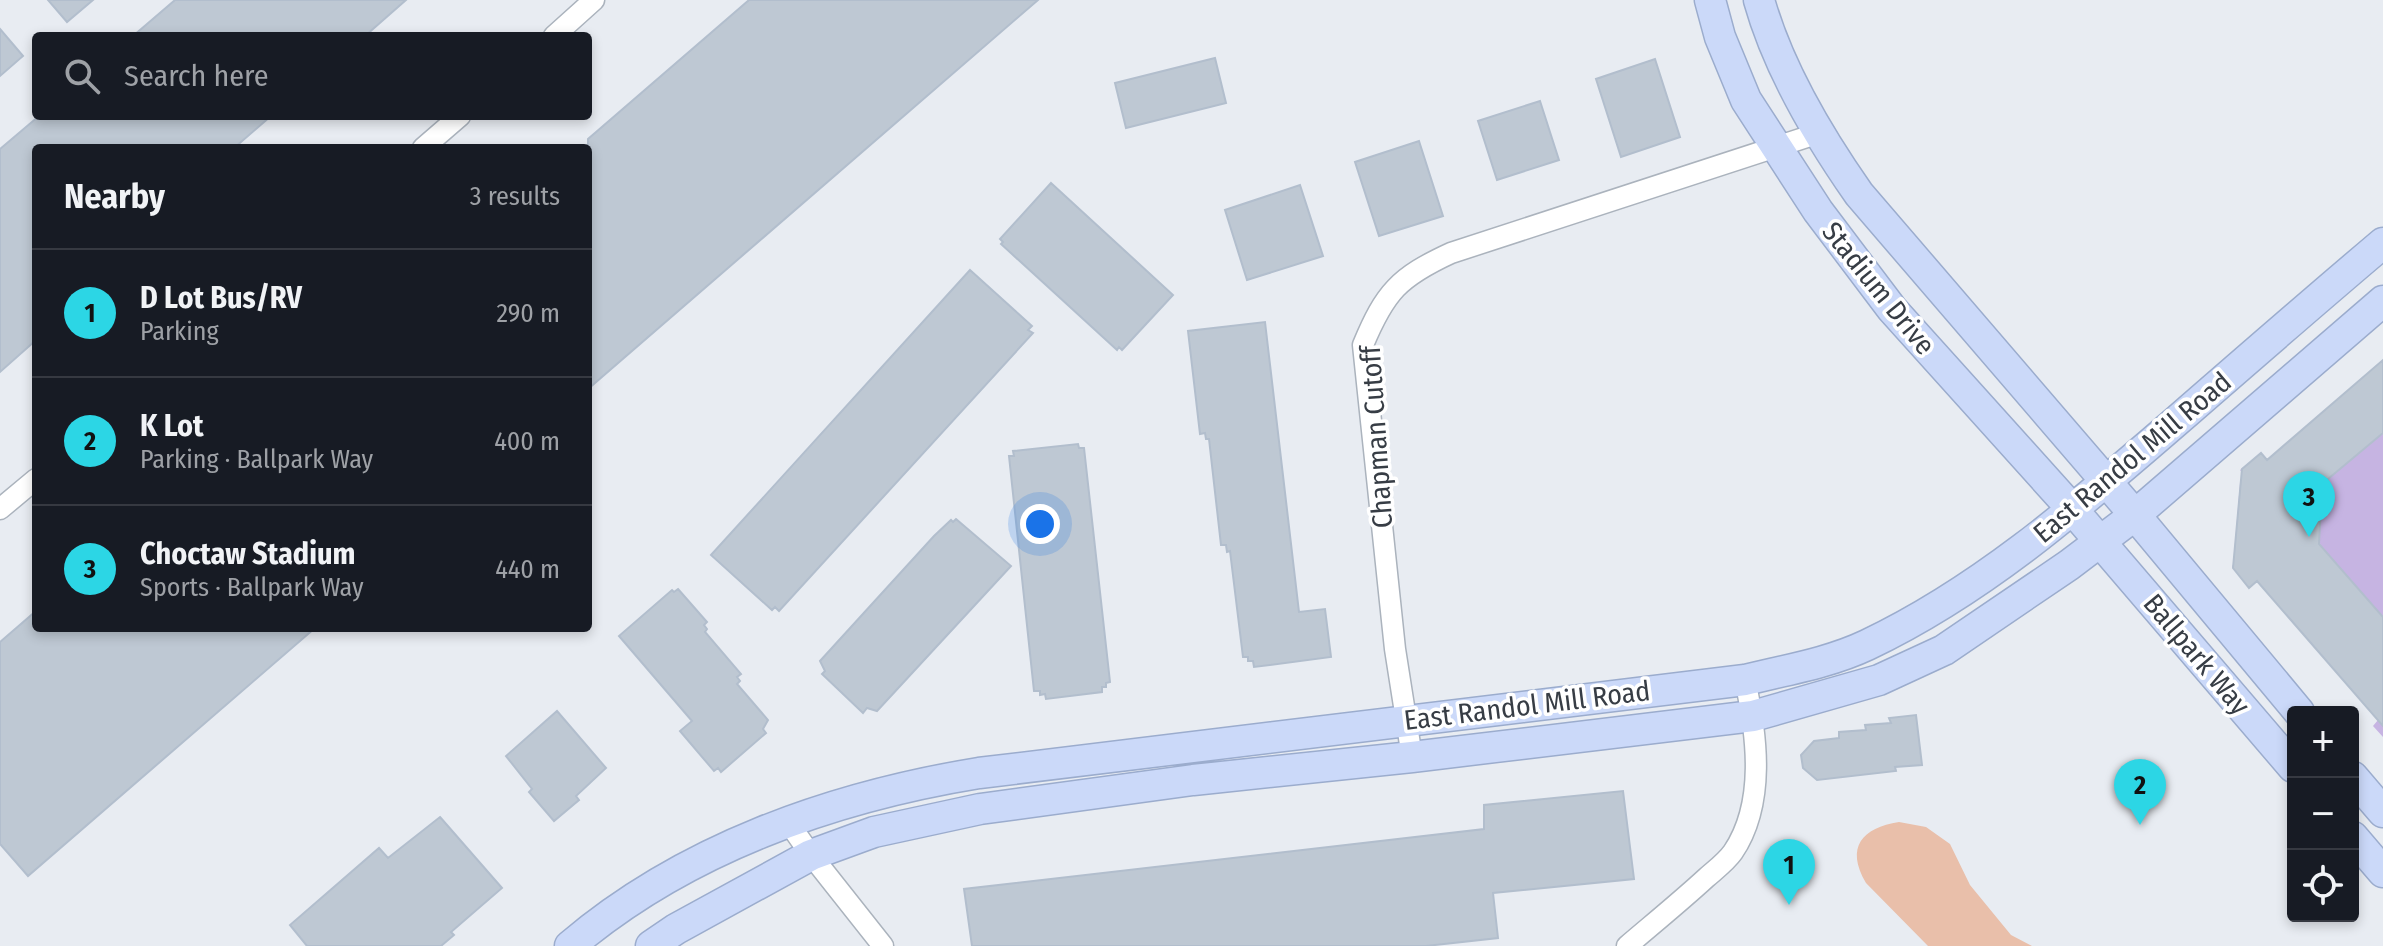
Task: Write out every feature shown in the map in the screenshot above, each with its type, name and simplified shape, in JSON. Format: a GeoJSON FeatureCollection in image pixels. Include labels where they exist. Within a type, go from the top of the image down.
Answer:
{"type":"FeatureCollection","features":[{"type":"Feature","properties":{"kind":"main road","name":"Stadium Drive"},"geometry":{"type":"LineString","coordinates":[[1710,0],[1720,37],[1746,100],[1818,211],[1892,309],[2100,542]]}},
{"type":"Feature","properties":{"kind":"main road","name":"Stadium Drive"},"geometry":{"type":"LineString","coordinates":[[1759,0],[1799,97],[1829,151],[1865,202],[2135,515]]}},
{"type":"Feature","properties":{"kind":"main road","name":"East Randol Mill Road"},"geometry":{"type":"LineString","coordinates":[[570,946],[633,897],[689,865],[788,822],[866,795],[979,773],[1745,680],[1808,665],[1864,646],[1916,620],[1968,588],[2073,510],[2383,243]]}},
{"type":"Feature","properties":{"kind":"main road","name":"East Randol Mill Road"},"geometry":{"type":"LineString","coordinates":[[651,946],[676,929],[811,855],[874,832],[980,809],[1193,780],[1753,716],[1879,680],[1944,650],[1993,619],[2100,542],[2383,301]]}},
{"type":"Feature","properties":{"kind":"main road","name":"Ballpark Way"},"geometry":{"type":"LineString","coordinates":[[2135,515],[2294,706]]}},
{"type":"Feature","properties":{"kind":"main road","name":"Ballpark Way"},"geometry":{"type":"LineString","coordinates":[[2100,542],[2287,760]]}},
{"type":"Feature","properties":{"kind":"main road"},"geometry":{"type":"LineString","coordinates":[[2354,778],[2383,812]]}},
{"type":"Feature","properties":{"kind":"main road"},"geometry":{"type":"LineString","coordinates":[[2359,844],[2383,872]]}},
{"type":"Feature","properties":{"kind":"street"},"geometry":{"type":"LineString","coordinates":[[558,32],[594,0]]}},
{"type":"Feature","properties":{"kind":"street"},"geometry":{"type":"LineString","coordinates":[[428,144],[455,120]]}},
{"type":"Feature","properties":{"kind":"street","name":"Chapman Cutoff"},"geometry":{"type":"LineString","coordinates":[[1412,757],[1395,649],[1363,345],[1376,313],[1399,284],[1416,269],[1451,253],[1819,133]]}},
{"type":"Feature","properties":{"kind":"street"},"geometry":{"type":"LineString","coordinates":[[0,509],[32,482]]}},
{"type":"Feature","properties":{"kind":"street"},"geometry":{"type":"LineString","coordinates":[[1627,946],[1731,855],[1749,825],[1755,781],[1753,716],[1745,680]]}},
{"type":"Feature","properties":{"kind":"street"},"geometry":{"type":"LineString","coordinates":[[788,822],[883,946]]}},
{"type":"Feature","properties":{"kind":"shaded area"},"geometry":{"type":"Polygon","coordinates":[[[2383,360],[2383,737],[2373,726],[2378,720],[2257,581],[2249,588],[2232,566],[2238,561],[2234,555],[2240,483],[2246,477],[2240,470],[2261,453],[2267,460],[2383,360]]]}},
{"type":"Feature","properties":{"kind":"shaded area"},"geometry":{"type":"Polygon","coordinates":[[[1899,822],[1926,827],[1950,844],[1970,885],[2011,935],[2032,946],[1928,946],[1866,883],[1857,859],[1857,849],[1867,834],[1899,822]]]}},
{"type":"Feature","properties":{"kind":"building"},"geometry":{"type":"Polygon","coordinates":[[[48,0],[93,0],[67,22],[48,0]]]}},
{"type":"Feature","properties":{"kind":"building"},"geometry":{"type":"Polygon","coordinates":[[[175,0],[406,0],[370,32],[138,32],[175,0]]]}},
{"type":"Feature","properties":{"kind":"building"},"geometry":{"type":"Polygon","coordinates":[[[749,0],[1038,0],[592,386],[592,144],[588,144],[588,139],[749,0]]]}},
{"type":"Feature","properties":{"kind":"building"},"geometry":{"type":"Polygon","coordinates":[[[0,29],[23,56],[0,76],[0,29]]]}},
{"type":"Feature","properties":{"kind":"building"},"geometry":{"type":"Polygon","coordinates":[[[1215,58],[1226,103],[1126,128],[1115,83],[1215,58]]]}},
{"type":"Feature","properties":{"kind":"building"},"geometry":{"type":"Polygon","coordinates":[[[1655,59],[1680,137],[1621,157],[1596,79],[1655,59]]]}},
{"type":"Feature","properties":{"kind":"building"},"geometry":{"type":"Polygon","coordinates":[[[1540,101],[1559,160],[1497,180],[1478,121],[1540,101]]]}},
{"type":"Feature","properties":{"kind":"building"},"geometry":{"type":"Polygon","coordinates":[[[34,120],[266,120],[239,144],[32,144],[32,344],[0,372],[0,149],[34,120]]]}},
{"type":"Feature","properties":{"kind":"building"},"geometry":{"type":"Polygon","coordinates":[[[1419,141],[1443,216],[1379,236],[1355,162],[1419,141]]]}},
{"type":"Feature","properties":{"kind":"building"},"geometry":{"type":"Polygon","coordinates":[[[1051,183],[1173,295],[1122,350],[1119,347],[1117,350],[1001,244],[1000,239],[1051,183]]]}},
{"type":"Feature","properties":{"kind":"building"},"geometry":{"type":"Polygon","coordinates":[[[1300,185],[1323,256],[1247,280],[1225,210],[1300,185]]]}},
{"type":"Feature","properties":{"kind":"building"},"geometry":{"type":"Polygon","coordinates":[[[970,270],[1032,326],[1028,330],[1033,333],[779,611],[775,607],[772,610],[711,555],[970,270]]]}},
{"type":"Feature","properties":{"kind":"building"},"geometry":{"type":"Polygon","coordinates":[[[1265,322],[1299,612],[1325,609],[1331,657],[1254,667],[1253,661],[1243,657],[1230,551],[1227,552],[1226,545],[1221,545],[1209,439],[1206,439],[1205,433],[1200,434],[1188,331],[1265,322]]]}},
{"type":"Feature","properties":{"kind":"building"},"geometry":{"type":"Polygon","coordinates":[[[2383,360],[2383,433],[2322,484],[2319,544],[2383,617],[2383,726],[2257,581],[2249,588],[2233,568],[2242,469],[2261,453],[2267,460],[2383,360]]]}},
{"type":"Feature","properties":{"kind":"building"},"geometry":{"type":"Polygon","coordinates":[[[1078,444],[1079,448],[1084,448],[1110,682],[1102,687],[1102,692],[1046,699],[1045,694],[1034,691],[1009,456],[1014,456],[1013,451],[1078,444]]]}},
{"type":"Feature","properties":{"kind":"building"},"geometry":{"type":"Polygon","coordinates":[[[956,519],[1011,566],[877,711],[867,708],[863,713],[822,674],[825,671],[820,661],[934,536],[956,519]]]}},
{"type":"Feature","properties":{"kind":"building"},"geometry":{"type":"Polygon","coordinates":[[[678,589],[707,622],[705,632],[741,674],[737,677],[740,681],[737,684],[768,720],[763,729],[766,733],[721,772],[718,768],[714,771],[680,731],[692,721],[619,636],[672,590],[678,589]]]}},
{"type":"Feature","properties":{"kind":"building"},"geometry":{"type":"Polygon","coordinates":[[[32,614],[32,632],[310,632],[28,876],[0,844],[0,642],[32,614]]]}},
{"type":"Feature","properties":{"kind":"building"},"geometry":{"type":"Polygon","coordinates":[[[557,711],[606,768],[576,796],[579,800],[554,821],[529,792],[532,789],[506,756],[557,711]]]}},
{"type":"Feature","properties":{"kind":"building"},"geometry":{"type":"Polygon","coordinates":[[[1916,715],[1922,765],[1817,780],[1803,768],[1801,755],[1814,741],[1839,738],[1839,732],[1866,730],[1865,725],[1891,723],[1889,718],[1916,715]]]}},
{"type":"Feature","properties":{"kind":"building"},"geometry":{"type":"Polygon","coordinates":[[[1623,791],[1634,879],[1493,893],[1498,938],[1426,946],[972,946],[964,889],[1484,829],[1484,805],[1623,791]]]}},
{"type":"Feature","properties":{"kind":"building"},"geometry":{"type":"Polygon","coordinates":[[[440,817],[502,888],[451,932],[454,935],[441,946],[307,946],[290,925],[379,848],[388,858],[440,817]]]}},
{"type":"Feature","properties":{"kind":"place","name":"Choctaw Stadium"},"geometry":{"type":"Point","coordinates":[2309,537]}},
{"type":"Feature","properties":{"kind":"place","name":"K Lot"},"geometry":{"type":"Point","coordinates":[2140,825]}},
{"type":"Feature","properties":{"kind":"place","name":"D Lot Bus/RV"},"geometry":{"type":"Point","coordinates":[1789,905]}}]}
